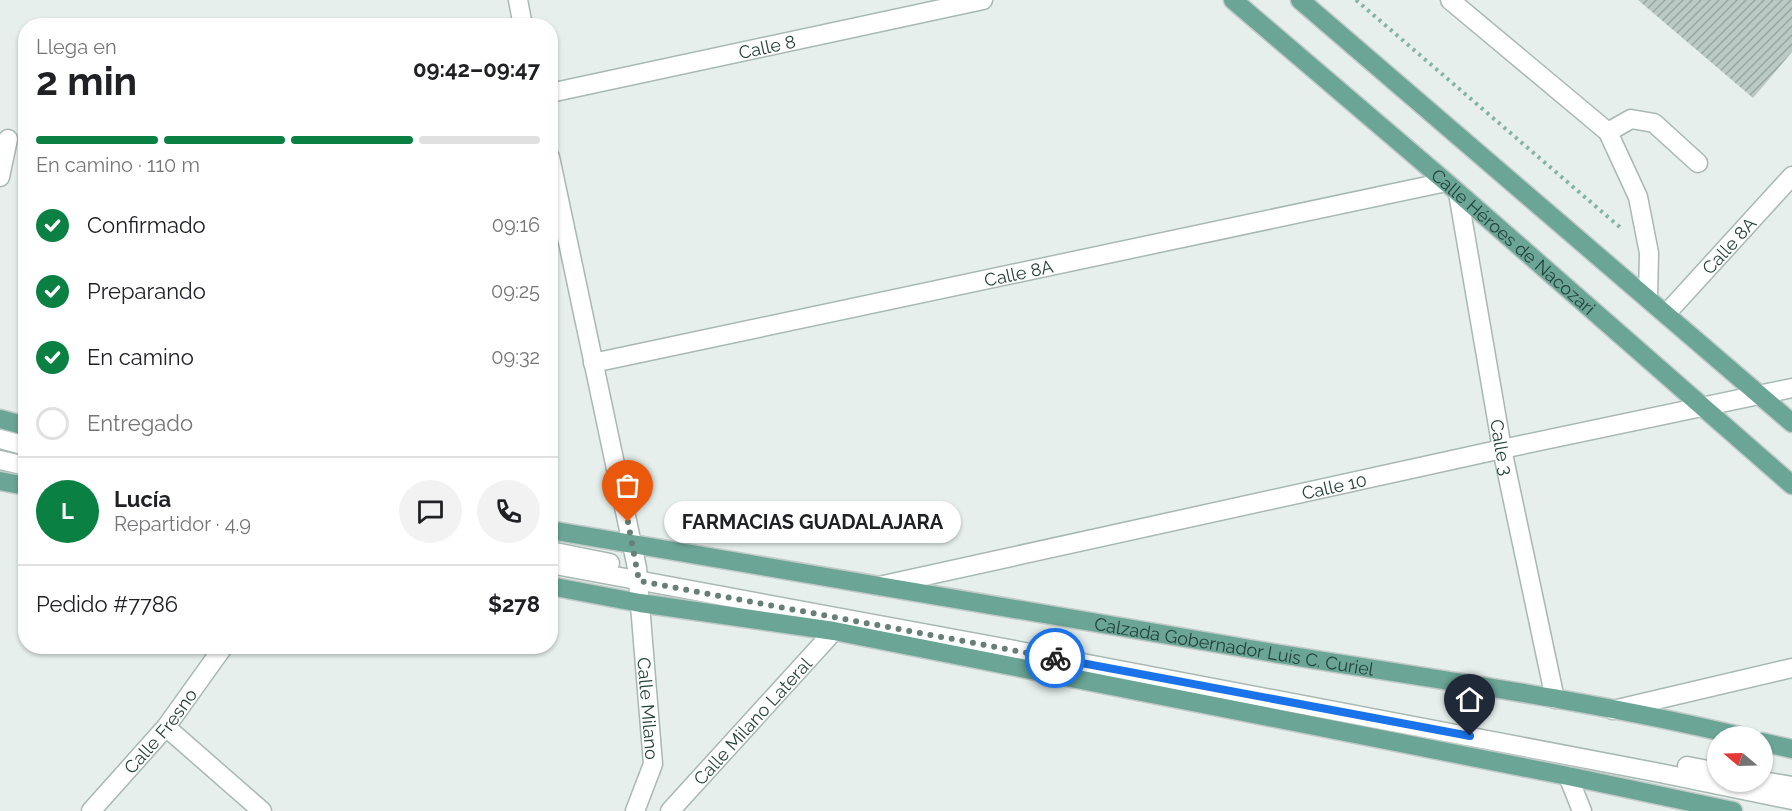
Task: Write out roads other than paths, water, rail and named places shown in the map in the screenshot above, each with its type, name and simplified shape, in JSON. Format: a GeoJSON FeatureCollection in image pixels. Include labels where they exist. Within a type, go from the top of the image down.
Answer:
{"type":"FeatureCollection","features":[{"type":"Feature","properties":{"kind":"main road","name":"Calle Héroes de Nacozari"},"geometry":{"type":"LineString","coordinates":[[1233,0],[1792,485]]}},
{"type":"Feature","properties":{"kind":"main road"},"geometry":{"type":"LineString","coordinates":[[1300,0],[1792,423]]}},
{"type":"Feature","properties":{"kind":"main road"},"geometry":{"type":"LineString","coordinates":[[0,419],[18,424]]}},
{"type":"Feature","properties":{"kind":"main road"},"geometry":{"type":"LineString","coordinates":[[0,481],[18,484]]}},
{"type":"Feature","properties":{"kind":"main road","name":"Calzada Gobernador Luis C. Curiel"},"geometry":{"type":"LineString","coordinates":[[558,531],[878,587],[1555,699],[1707,728]]}},
{"type":"Feature","properties":{"kind":"main road"},"geometry":{"type":"LineString","coordinates":[[558,588],[640,603],[834,631],[1568,776],[1687,807],[1733,811]]}},
{"type":"Feature","properties":{"kind":"main road"},"geometry":{"type":"LineString","coordinates":[[1773,745],[1792,749]]}},
{"type":"Feature","properties":{"kind":"street"},"geometry":{"type":"LineString","coordinates":[[518,0],[522,18]]}},
{"type":"Feature","properties":{"kind":"street","name":"Calle 8"},"geometry":{"type":"LineString","coordinates":[[558,91],[983,0]]}},
{"type":"Feature","properties":{"kind":"street"},"geometry":{"type":"LineString","coordinates":[[1452,0],[1608,132],[1638,197],[1649,253],[1648,297]]}},
{"type":"Feature","properties":{"kind":"street"},"geometry":{"type":"LineString","coordinates":[[1608,132],[1631,119],[1654,123],[1698,163]]}},
{"type":"Feature","properties":{"kind":"street"},"geometry":{"type":"LineString","coordinates":[[0,177],[8,139]]}},
{"type":"Feature","properties":{"kind":"street","name":"Calle 8A"},"geometry":{"type":"LineString","coordinates":[[1666,314],[1792,176]]}},
{"type":"Feature","properties":{"kind":"street","name":"Calle 8A"},"geometry":{"type":"LineString","coordinates":[[593,363],[1452,188]]}},
{"type":"Feature","properties":{"kind":"street","name":"Calle 3"},"geometry":{"type":"LineString","coordinates":[[1452,188],[1502,449],[1555,699]]}},
{"type":"Feature","properties":{"kind":"street","name":"Calle Milano"},"geometry":{"type":"LineString","coordinates":[[558,195],[638,574],[653,764],[635,811]]}},
{"type":"Feature","properties":{"kind":"street","name":"Calle 10"},"geometry":{"type":"LineString","coordinates":[[878,587],[1792,387]]}},
{"type":"Feature","properties":{"kind":"street"},"geometry":{"type":"LineString","coordinates":[[0,439],[18,444]]}},
{"type":"Feature","properties":{"kind":"street"},"geometry":{"type":"LineString","coordinates":[[0,460],[18,464]]}},
{"type":"Feature","properties":{"kind":"street"},"geometry":{"type":"LineString","coordinates":[[558,553],[638,574],[1792,800]]}},
{"type":"Feature","properties":{"kind":"street"},"geometry":{"type":"LineString","coordinates":[[558,565],[638,574],[1707,770]]}},
{"type":"Feature","properties":{"kind":"street","name":"Calle Milano Lateral"},"geometry":{"type":"LineString","coordinates":[[670,811],[834,631]]}},
{"type":"Feature","properties":{"kind":"street","name":"Calle Fresno"},"geometry":{"type":"LineString","coordinates":[[91,811],[166,727],[218,654]]}},
{"type":"Feature","properties":{"kind":"street"},"geometry":{"type":"LineString","coordinates":[[1611,710],[1792,668]]}},
{"type":"Feature","properties":{"kind":"street"},"geometry":{"type":"LineString","coordinates":[[166,727],[262,811]]}},
{"type":"Feature","properties":{"kind":"street"},"geometry":{"type":"LineString","coordinates":[[1568,776],[1582,811]]}},
{"type":"Feature","properties":{"kind":"street"},"geometry":{"type":"LineString","coordinates":[[1773,783],[1792,786]]}},
{"type":"Feature","properties":{"kind":"place","name":"FARMACIAS GUADALAJARA"},"geometry":{"type":"Point","coordinates":[628,522]}}]}
